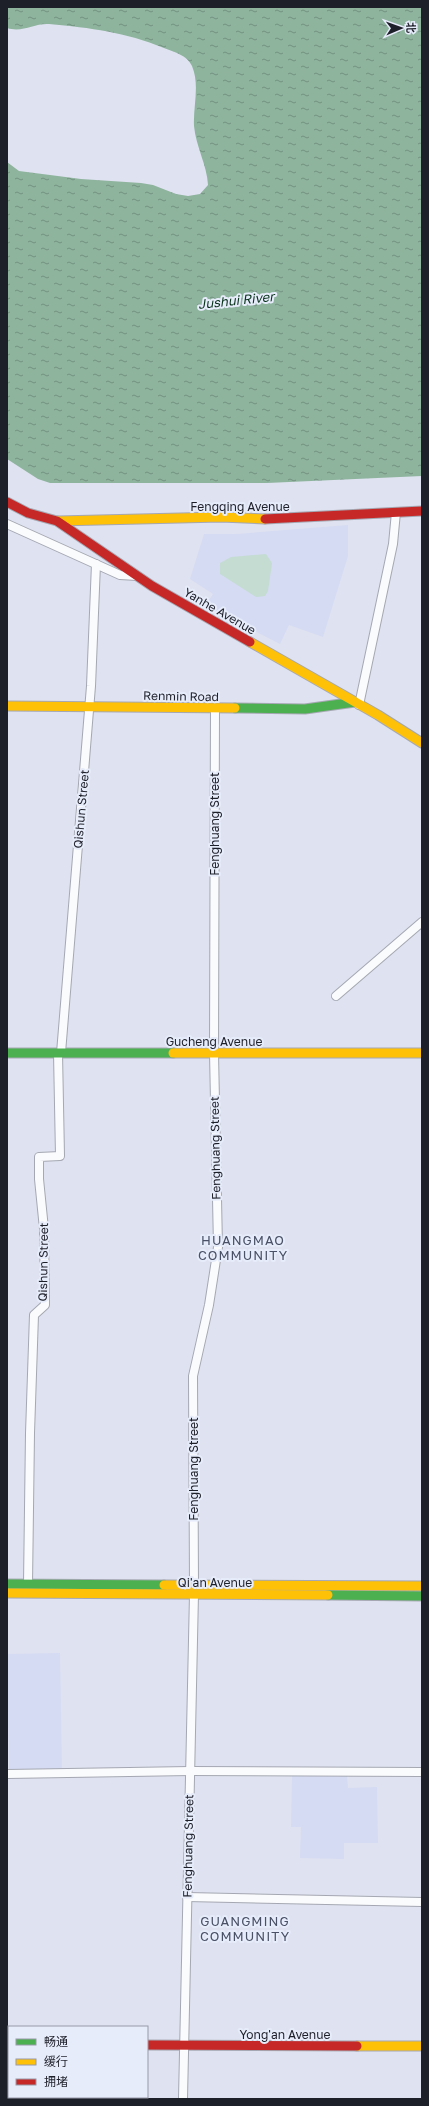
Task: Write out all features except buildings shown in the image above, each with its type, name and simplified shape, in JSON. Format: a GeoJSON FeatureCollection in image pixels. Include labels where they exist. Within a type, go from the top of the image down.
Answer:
{"type":"FeatureCollection","features":[{"type":"Feature","properties":{"kind":"street","name":"Yanhe Avenue"},"geometry":{"type":"LineString","coordinates":[[7,502],[28,513],[58,521],[137,576],[357,703],[422,743]]}},
{"type":"Feature","properties":{"kind":"street","name":"Fengqing Avenue"},"geometry":{"type":"LineString","coordinates":[[58,521],[96,522],[221,517],[278,519],[422,511]]}},
{"type":"Feature","properties":{"kind":"street"},"geometry":{"type":"LineString","coordinates":[[357,703],[392,544],[396,512]]}},
{"type":"Feature","properties":{"kind":"street"},"geometry":{"type":"LineString","coordinates":[[7,524],[120,575],[137,576]]}},
{"type":"Feature","properties":{"kind":"street","name":"Qishun Street"},"geometry":{"type":"LineString","coordinates":[[28,1584],[30,1433],[34,1315],[45,1305],[44,1229],[39,1179],[39,1157],[60,1156],[60,1053],[90,707],[96,564]]}},
{"type":"Feature","properties":{"kind":"street","name":"Renmin Road"},"geometry":{"type":"LineString","coordinates":[[7,706],[305,709],[357,703]]}},
{"type":"Feature","properties":{"kind":"street","name":"Fenghuang Street"},"geometry":{"type":"LineString","coordinates":[[183,2099],[194,1589],[193,1376],[209,1305],[218,1247],[214,1053],[215,708]]}},
{"type":"Feature","properties":{"kind":"street"},"geometry":{"type":"LineString","coordinates":[[336,996],[422,922]]}},
{"type":"Feature","properties":{"kind":"street","name":"Gucheng Avenue"},"geometry":{"type":"LineString","coordinates":[[7,1053],[422,1053]]}},
{"type":"Feature","properties":{"kind":"street","name":"Qi'an Avenue"},"geometry":{"type":"LineString","coordinates":[[7,1584],[422,1596]]}},
{"type":"Feature","properties":{"kind":"street","name":"Qi'an Avenue"},"geometry":{"type":"LineString","coordinates":[[7,1593],[422,1586]]}},
{"type":"Feature","properties":{"kind":"street"},"geometry":{"type":"LineString","coordinates":[[7,1774],[190,1770],[422,1772]]}},
{"type":"Feature","properties":{"kind":"street"},"geometry":{"type":"LineString","coordinates":[[187,1897],[422,1902]]}},
{"type":"Feature","properties":{"kind":"street","name":"Yong'an Avenue"},"geometry":{"type":"LineString","coordinates":[[148,2045],[422,2046]]}},
{"type":"Feature","properties":{"kind":"shaded area"},"geometry":{"type":"Polygon","coordinates":[[[348,525],[348,556],[323,637],[289,625],[280,644],[205,606],[213,594],[190,579],[204,534],[237,534],[348,525]]]}},
{"type":"Feature","properties":{"kind":"shaded area"},"geometry":{"type":"Polygon","coordinates":[[[266,554],[272,563],[268,591],[265,596],[256,597],[220,574],[220,563],[231,557],[266,554]]]}},
{"type":"Feature","properties":{"kind":"shaded area"},"geometry":{"type":"Polygon","coordinates":[[[60,1653],[62,1771],[9,1771],[7,1654],[60,1653]]]}},
{"type":"Feature","properties":{"kind":"shaded area"},"geometry":{"type":"Polygon","coordinates":[[[292,1776],[347,1776],[348,1788],[377,1787],[378,1843],[344,1843],[344,1859],[300,1858],[301,1827],[291,1827],[292,1776]]]}},
{"type":"Feature","properties":{"kind":"water","name":"Jushui River"},"geometry":{"type":"Polygon","coordinates":[[[7,7],[422,7],[422,476],[267,483],[50,483],[38,479],[7,459],[7,162],[19,171],[81,179],[141,183],[153,185],[176,194],[188,196],[200,194],[208,185],[206,170],[194,126],[196,81],[192,66],[187,59],[150,43],[122,34],[49,24],[23,29],[7,28],[7,7]]]}},
{"type":"Feature","properties":{"kind":"traffic: fast"},"geometry":{"type":"LineString","coordinates":[[235,708],[305,709],[355,702]]}},
{"type":"Feature","properties":{"kind":"traffic: fast"},"geometry":{"type":"LineString","coordinates":[[7,1053],[173,1053]]}},
{"type":"Feature","properties":{"kind":"traffic: fast"},"geometry":{"type":"LineString","coordinates":[[7,1584],[164,1585]]}},
{"type":"Feature","properties":{"kind":"traffic: fast"},"geometry":{"type":"LineString","coordinates":[[328,1595],[422,1596]]}},
{"type":"Feature","properties":{"kind":"traffic: slow"},"geometry":{"type":"LineString","coordinates":[[58,521],[221,517],[265,519]]}},
{"type":"Feature","properties":{"kind":"traffic: slow"},"geometry":{"type":"LineString","coordinates":[[250,642],[378,715],[422,743]]}},
{"type":"Feature","properties":{"kind":"traffic: slow"},"geometry":{"type":"LineString","coordinates":[[7,706],[235,708]]}},
{"type":"Feature","properties":{"kind":"traffic: slow"},"geometry":{"type":"LineString","coordinates":[[173,1053],[422,1053]]}},
{"type":"Feature","properties":{"kind":"traffic: slow"},"geometry":{"type":"LineString","coordinates":[[164,1585],[422,1586]]}},
{"type":"Feature","properties":{"kind":"traffic: slow"},"geometry":{"type":"LineString","coordinates":[[7,1593],[328,1595]]}},
{"type":"Feature","properties":{"kind":"traffic: slow"},"geometry":{"type":"LineString","coordinates":[[357,2046],[422,2046]]}},
{"type":"Feature","properties":{"kind":"traffic: jam"},"geometry":{"type":"LineString","coordinates":[[7,502],[28,513],[57,521],[152,586],[250,642]]}},
{"type":"Feature","properties":{"kind":"traffic: jam"},"geometry":{"type":"LineString","coordinates":[[265,519],[422,511]]}},
{"type":"Feature","properties":{"kind":"traffic: jam"},"geometry":{"type":"LineString","coordinates":[[148,2045],[357,2046]]}},
{"type":"Feature","properties":{"kind":"district","name":"HUANGMAO COMMUNITY"},"geometry":{"type":"Point","coordinates":[243,1248]}},
{"type":"Feature","properties":{"kind":"district","name":"GUANGMING COMMUNITY"},"geometry":{"type":"Point","coordinates":[245,1928]}}]}
